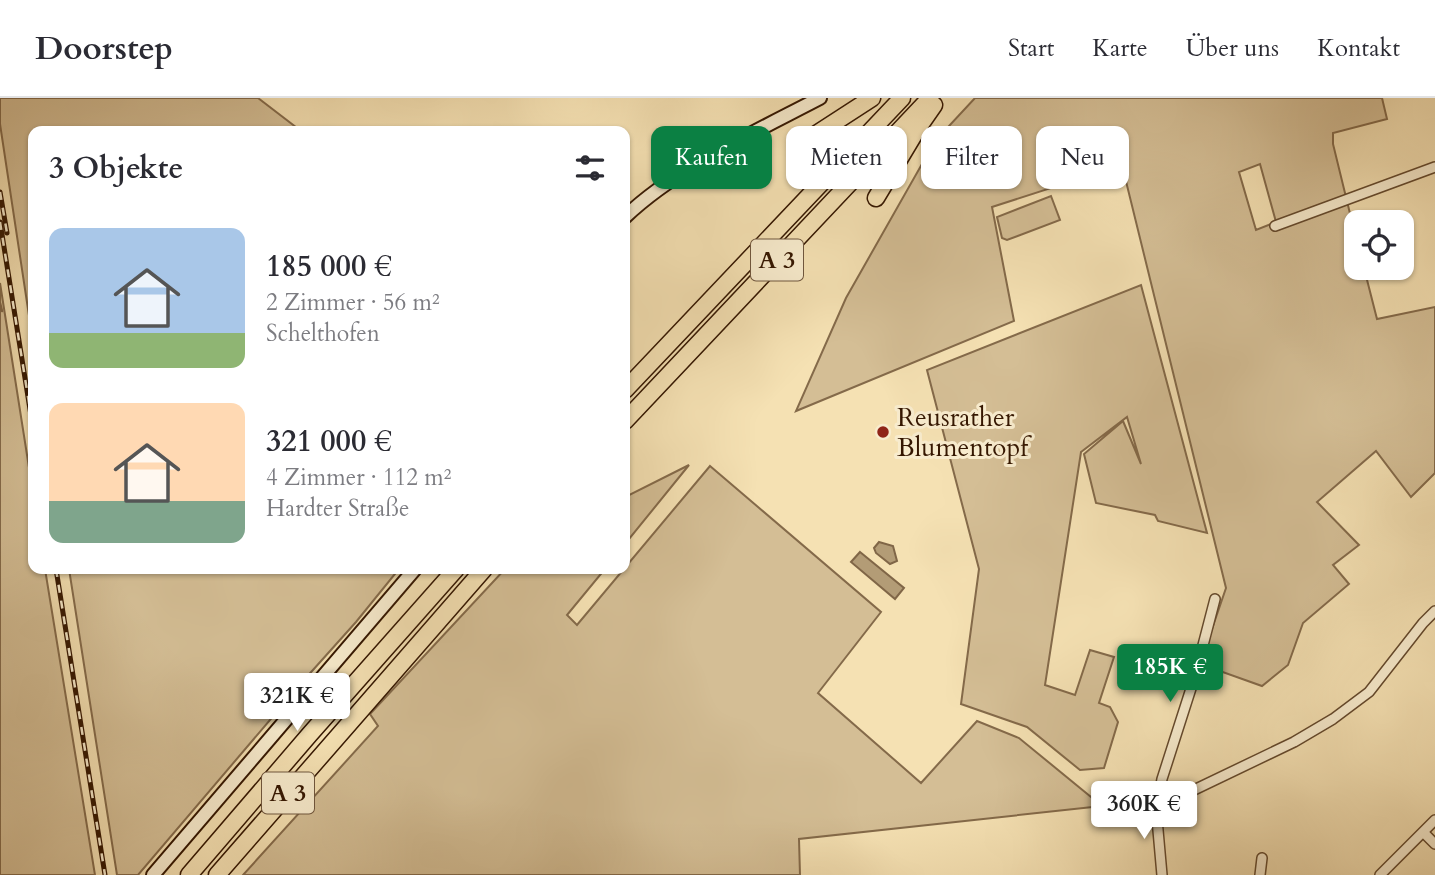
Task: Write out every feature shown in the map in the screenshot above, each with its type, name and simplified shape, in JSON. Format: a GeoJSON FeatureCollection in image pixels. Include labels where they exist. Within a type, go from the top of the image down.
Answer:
{"type":"FeatureCollection","features":[{"type":"Feature","properties":{"kind":"highway"},"geometry":{"type":"LineString","coordinates":[[829,126],[872,98]]}},
{"type":"Feature","properties":{"kind":"highway","name":"A 3"},"geometry":{"type":"LineString","coordinates":[[630,385],[902,98]]}},
{"type":"Feature","properties":{"kind":"highway","name":"A 3"},"geometry":{"type":"LineString","coordinates":[[630,416],[930,98]]}},
{"type":"Feature","properties":{"kind":"highway"},"geometry":{"type":"LineString","coordinates":[[876,198],[939,98]]}},
{"type":"Feature","properties":{"kind":"highway","name":"A 3"},"geometry":{"type":"LineString","coordinates":[[189,875],[452,574]]}},
{"type":"Feature","properties":{"kind":"highway","name":"A 3"},"geometry":{"type":"LineString","coordinates":[[217,875],[480,574]]}},
{"type":"Feature","properties":{"kind":"main road"},"geometry":{"type":"LineString","coordinates":[[630,212],[668,183],[706,160],[820,98]]}},
{"type":"Feature","properties":{"kind":"main road"},"geometry":{"type":"LineString","coordinates":[[153,875],[411,574]]}},
{"type":"Feature","properties":{"kind":"street"},"geometry":{"type":"LineString","coordinates":[[1275,226],[1435,167]]}},
{"type":"Feature","properties":{"kind":"street"},"geometry":{"type":"LineString","coordinates":[[1162,875],[1157,819],[1162,779],[1195,676],[1215,599]]}},
{"type":"Feature","properties":{"kind":"street"},"geometry":{"type":"LineString","coordinates":[[1160,810],[1171,801],[1294,742],[1333,719],[1369,692],[1435,611]]}},
{"type":"Feature","properties":{"kind":"street"},"geometry":{"type":"LineString","coordinates":[[1380,875],[1435,820]]}},
{"type":"Feature","properties":{"kind":"street"},"geometry":{"type":"LineString","coordinates":[[1423,832],[1435,844]]}},
{"type":"Feature","properties":{"kind":"street"},"geometry":{"type":"LineString","coordinates":[[1260,875],[1262,858]]}},
{"type":"Feature","properties":{"kind":"shaded area"},"geometry":{"type":"Polygon","coordinates":[[[0,98],[258,98],[294,126],[28,126],[28,309],[0,124],[0,98]]]}},
{"type":"Feature","properties":{"kind":"shaded area"},"geometry":{"type":"Polygon","coordinates":[[[975,98],[1382,98],[1387,119],[1333,133],[1333,144],[1349,210],[1344,210],[1344,280],[1367,280],[1377,319],[1435,307],[1435,473],[1411,497],[1376,451],[1317,502],[1359,545],[1333,565],[1349,584],[1303,623],[1288,665],[1262,686],[1200,664],[1226,588],[1128,189],[1129,126],[1036,126],[1036,189],[1048,189],[992,207],[1014,321],[796,411],[846,298],[921,166],[921,189],[1022,189],[1022,126],[949,126],[975,98]],[[1260,164],[1239,172],[1256,230],[1276,222],[1260,164]]]}},
{"type":"Feature","properties":{"kind":"shaded area"},"geometry":{"type":"Polygon","coordinates":[[[1051,196],[1060,220],[1007,240],[1002,238],[997,217],[1051,196]]]}},
{"type":"Feature","properties":{"kind":"shaded area"},"geometry":{"type":"Polygon","coordinates":[[[0,283],[28,461],[28,574],[46,574],[95,875],[0,875],[0,283]]]}},
{"type":"Feature","properties":{"kind":"shaded area"},"geometry":{"type":"Polygon","coordinates":[[[1141,285],[1207,533],[1158,521],[1155,515],[1096,503],[1084,454],[1123,421],[1141,464],[1127,417],[1081,452],[1045,685],[1075,695],[1090,650],[1114,657],[1099,703],[1110,707],[1118,722],[1104,768],[1080,770],[1027,727],[961,704],[979,569],[927,370],[1141,285]]]}},
{"type":"Feature","properties":{"kind":"shaded area"},"geometry":{"type":"Polygon","coordinates":[[[689,465],[630,538],[630,494],[689,465]]]}},
{"type":"Feature","properties":{"kind":"shaded area"},"geometry":{"type":"Polygon","coordinates":[[[710,466],[881,612],[818,693],[921,783],[977,721],[1019,738],[1102,806],[799,839],[800,875],[243,875],[378,726],[370,714],[500,574],[601,574],[567,615],[577,625],[620,574],[630,574],[630,562],[710,466]]]}},
{"type":"Feature","properties":{"kind":"shaded area"},"geometry":{"type":"Polygon","coordinates":[[[879,542],[893,546],[897,561],[890,564],[876,553],[874,548],[879,542]]]}},
{"type":"Feature","properties":{"kind":"shaded area"},"geometry":{"type":"Polygon","coordinates":[[[860,552],[904,588],[895,599],[851,562],[860,552]]]}},
{"type":"Feature","properties":{"kind":"shaded area"},"geometry":{"type":"Polygon","coordinates":[[[70,574],[395,574],[138,875],[117,875],[70,574]]]}},
{"type":"Feature","properties":{"kind":"waterway"},"geometry":{"type":"LineString","coordinates":[[0,303],[2,311]]}},
{"type":"Feature","properties":{"kind":"railway"},"geometry":{"type":"LineString","coordinates":[[0,192],[7,233]]}},
{"type":"Feature","properties":{"kind":"railway"},"geometry":{"type":"LineString","coordinates":[[0,222],[28,397]]}},
{"type":"Feature","properties":{"kind":"railway"},"geometry":{"type":"LineString","coordinates":[[57,574],[105,875]]}},
{"type":"Feature","properties":{"kind":"place","name":"Reusrather Blumentopf"},"geometry":{"type":"Point","coordinates":[883,432]}}]}
